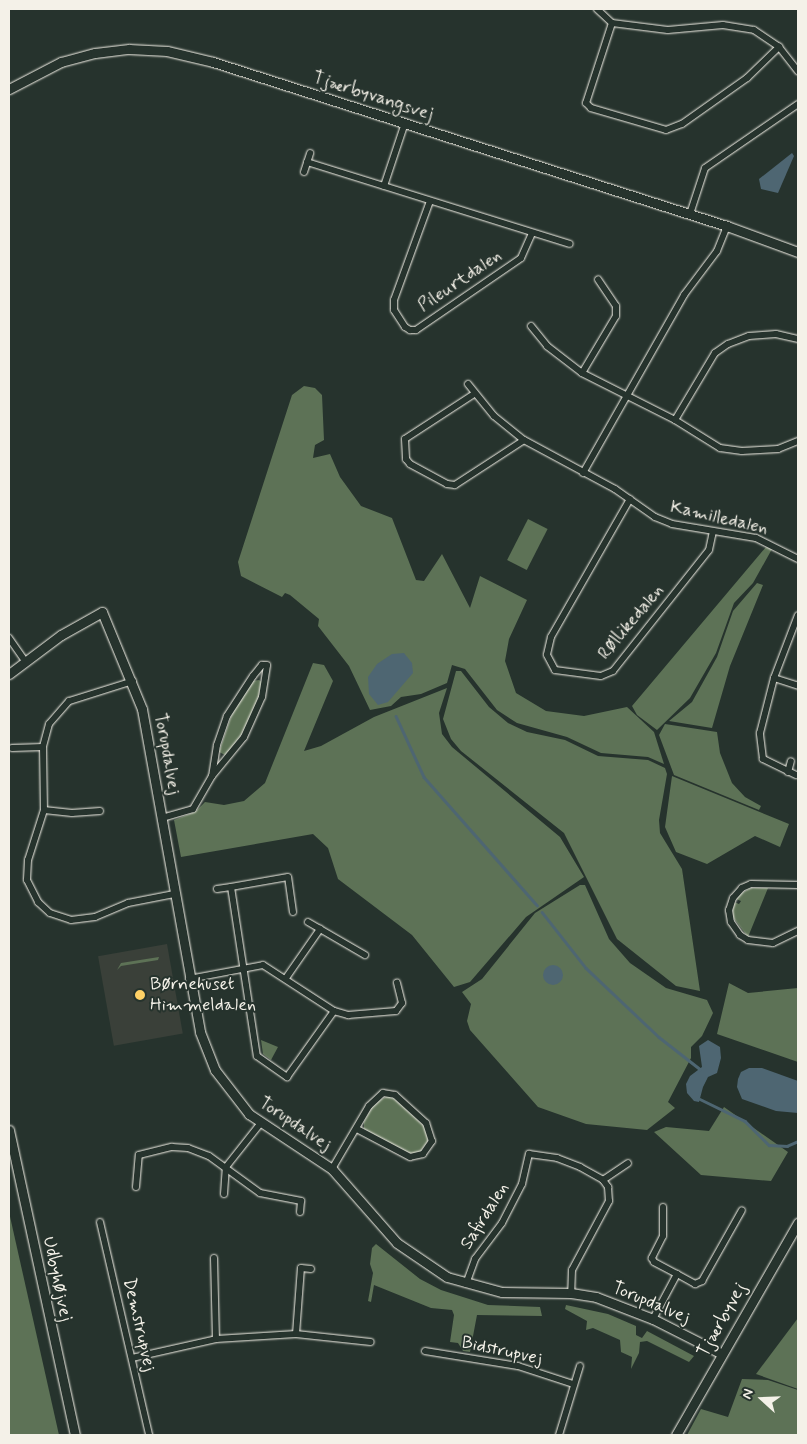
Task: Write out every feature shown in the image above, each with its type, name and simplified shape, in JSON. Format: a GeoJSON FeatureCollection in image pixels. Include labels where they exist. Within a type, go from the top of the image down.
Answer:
{"type":"FeatureCollection","features":[{"type":"Feature","properties":{"kind":"street"},"geometry":{"type":"LineString","coordinates":[[597,9],[612,23],[668,30],[738,25],[754,30],[779,47],[798,71]]}},
{"type":"Feature","properties":{"kind":"street"},"geometry":{"type":"LineString","coordinates":[[612,23],[586,102],[591,108],[666,130],[682,124],[747,78],[779,47]]}},
{"type":"Feature","properties":{"kind":"street","name":"Tjærbyvangsvej"},"geometry":{"type":"LineString","coordinates":[[9,89],[61,62],[95,53],[129,49],[167,51],[213,62],[405,123],[727,226],[798,252]]}},
{"type":"Feature","properties":{"kind":"street"},"geometry":{"type":"LineString","coordinates":[[690,214],[705,168],[798,104]]}},
{"type":"Feature","properties":{"kind":"street"},"geometry":{"type":"LineString","coordinates":[[384,186],[405,123]]}},
{"type":"Feature","properties":{"kind":"street"},"geometry":{"type":"LineString","coordinates":[[304,172],[310,153]]}},
{"type":"Feature","properties":{"kind":"street","name":"Pileurtdalen"},"geometry":{"type":"LineString","coordinates":[[307,162],[570,244]]}},
{"type":"Feature","properties":{"kind":"street","name":"Pileurtdalen"},"geometry":{"type":"LineString","coordinates":[[430,201],[394,300],[394,310],[405,327],[410,330],[416,330],[521,258],[532,233]]}},
{"type":"Feature","properties":{"kind":"street"},"geometry":{"type":"LineString","coordinates":[[583,473],[684,295],[717,251],[727,226]]}},
{"type":"Feature","properties":{"kind":"street"},"geometry":{"type":"LineString","coordinates":[[582,373],[616,316],[616,306],[598,279]]}},
{"type":"Feature","properties":{"kind":"street"},"geometry":{"type":"LineString","coordinates":[[531,326],[547,346],[582,373],[626,397],[675,420],[720,448],[742,451],[778,449],[798,442]]}},
{"type":"Feature","properties":{"kind":"street"},"geometry":{"type":"LineString","coordinates":[[675,420],[715,353],[728,344],[749,336],[776,334],[798,338]]}},
{"type":"Feature","properties":{"kind":"street","name":"Kamilledalen"},"geometry":{"type":"LineString","coordinates":[[468,384],[474,394],[524,440],[630,499],[654,517],[672,524],[756,538],[798,559]]}},
{"type":"Feature","properties":{"kind":"street"},"geometry":{"type":"LineString","coordinates":[[474,394],[405,438],[406,459],[410,464],[447,484],[455,485],[524,440]]}},
{"type":"Feature","properties":{"kind":"street","name":"Røllikedalen"},"geometry":{"type":"LineString","coordinates":[[630,499],[551,637],[547,656],[555,670],[601,676],[613,671],[709,550],[713,531]]}},
{"type":"Feature","properties":{"kind":"street","name":"Torupdalvej"},"geometry":{"type":"LineString","coordinates":[[9,674],[81,623],[102,612],[133,680],[142,709],[189,979],[207,1053],[233,1097],[260,1124],[332,1169],[412,1256],[446,1277],[466,1284],[502,1292],[570,1293],[615,1302],[722,1354]]}},
{"type":"Feature","properties":{"kind":"street"},"geometry":{"type":"LineString","coordinates":[[796,775],[770,765],[760,750],[763,716],[774,678],[798,615]]}},
{"type":"Feature","properties":{"kind":"street"},"geometry":{"type":"LineString","coordinates":[[9,638],[25,661]]}},
{"type":"Feature","properties":{"kind":"street"},"geometry":{"type":"LineString","coordinates":[[162,818],[194,809],[212,776],[238,746],[253,721],[264,688],[266,665],[262,665],[244,687],[227,716],[217,745],[212,776]]}},
{"type":"Feature","properties":{"kind":"street"},"geometry":{"type":"LineString","coordinates":[[774,678],[798,686]]}},
{"type":"Feature","properties":{"kind":"street"},"geometry":{"type":"LineString","coordinates":[[133,680],[69,702],[49,724],[43,747],[44,810],[26,871],[33,894],[50,912],[61,918],[82,920],[128,903],[174,894]]}},
{"type":"Feature","properties":{"kind":"street"},"geometry":{"type":"LineString","coordinates":[[12,748],[43,747]]}},
{"type":"Feature","properties":{"kind":"street"},"geometry":{"type":"LineString","coordinates":[[788,772],[791,761]]}},
{"type":"Feature","properties":{"kind":"street"},"geometry":{"type":"LineString","coordinates":[[44,810],[72,813],[100,811]]}},
{"type":"Feature","properties":{"kind":"street"},"geometry":{"type":"LineString","coordinates":[[217,890],[288,877],[293,912]]}},
{"type":"Feature","properties":{"kind":"street"},"geometry":{"type":"LineString","coordinates":[[798,885],[751,884],[742,888],[733,898],[729,910],[730,922],[740,935],[748,940],[773,943],[798,931]]}},
{"type":"Feature","properties":{"kind":"street"},"geometry":{"type":"LineString","coordinates":[[230,887],[257,1056],[287,1076],[334,1011]]}},
{"type":"Feature","properties":{"kind":"street"},"geometry":{"type":"LineString","coordinates":[[308,922],[364,955]]}},
{"type":"Feature","properties":{"kind":"street"},"geometry":{"type":"LineString","coordinates":[[286,978],[320,929]]}},
{"type":"Feature","properties":{"kind":"street"},"geometry":{"type":"LineString","coordinates":[[189,979],[263,965],[286,978],[334,1011],[348,1015],[396,1010],[402,1003],[397,982]]}},
{"type":"Feature","properties":{"kind":"street"},"geometry":{"type":"LineString","coordinates":[[332,1169],[376,1096],[390,1093],[426,1124],[432,1141],[423,1154],[410,1157],[357,1129]]}},
{"type":"Feature","properties":{"kind":"street"},"geometry":{"type":"LineString","coordinates":[[224,1194],[226,1168],[260,1124]]}},
{"type":"Feature","properties":{"kind":"street","name":"Udbyhøjvej"},"geometry":{"type":"LineString","coordinates":[[9,1130],[75,1435]]}},
{"type":"Feature","properties":{"kind":"street"},"geometry":{"type":"LineString","coordinates":[[136,1187],[139,1155],[172,1147],[198,1150],[260,1193],[301,1201],[300,1212]]}},
{"type":"Feature","properties":{"kind":"street","name":"Safirdalen"},"geometry":{"type":"LineString","coordinates":[[466,1284],[475,1259],[502,1223],[522,1184],[529,1154],[557,1158],[603,1180]]}},
{"type":"Feature","properties":{"kind":"street"},"geometry":{"type":"LineString","coordinates":[[570,1293],[573,1266],[609,1201],[610,1193],[603,1180],[628,1163]]}},
{"type":"Feature","properties":{"kind":"street"},"geometry":{"type":"LineString","coordinates":[[663,1207],[663,1236],[652,1258],[654,1262],[695,1284],[702,1281],[742,1210]]}},
{"type":"Feature","properties":{"kind":"street","name":"Demstrupvej"},"geometry":{"type":"LineString","coordinates":[[100,1222],[150,1435]]}},
{"type":"Feature","properties":{"kind":"street","name":"Tjærbyvej"},"geometry":{"type":"LineString","coordinates":[[676,1435],[798,1223]]}},
{"type":"Feature","properties":{"kind":"street"},"geometry":{"type":"LineString","coordinates":[[214,1258],[216,1339]]}},
{"type":"Feature","properties":{"kind":"street"},"geometry":{"type":"LineString","coordinates":[[296,1334],[301,1268],[310,1269]]}},
{"type":"Feature","properties":{"kind":"street"},"geometry":{"type":"LineString","coordinates":[[653,1319],[677,1274]]}},
{"type":"Feature","properties":{"kind":"street"},"geometry":{"type":"LineString","coordinates":[[132,1358],[216,1339],[296,1334],[371,1342]]}},
{"type":"Feature","properties":{"kind":"street","name":"Bidstrupvej"},"geometry":{"type":"LineString","coordinates":[[425,1351],[518,1366],[573,1384]]}},
{"type":"Feature","properties":{"kind":"street"},"geometry":{"type":"LineString","coordinates":[[559,1435],[580,1366]]}},
{"type":"Feature","properties":{"kind":"shaded area","name":"Børnehuset Himmeldalen"},"geometry":{"type":"Polygon","coordinates":[[[167,944],[183,1034],[114,1046],[98,956],[167,944]]]}},
{"type":"Feature","properties":{"kind":"green space"},"geometry":{"type":"Polygon","coordinates":[[[304,386],[315,388],[322,395],[324,440],[315,445],[313,458],[330,454],[340,477],[361,506],[392,518],[416,580],[424,581],[442,554],[470,608],[480,576],[527,600],[509,639],[505,661],[516,693],[546,711],[584,716],[627,707],[654,732],[664,764],[648,757],[601,753],[567,737],[517,723],[497,710],[465,669],[452,665],[447,683],[421,694],[401,697],[391,706],[370,710],[349,666],[318,626],[319,619],[290,595],[285,593],[282,597],[241,576],[238,562],[292,395],[304,386]]]}},
{"type":"Feature","properties":{"kind":"green space"},"geometry":{"type":"Polygon","coordinates":[[[528,519],[548,529],[527,570],[507,560],[528,519]]]}},
{"type":"Feature","properties":{"kind":"green space"},"geometry":{"type":"Polygon","coordinates":[[[766,547],[772,549],[753,583],[734,603],[716,653],[690,698],[657,730],[637,715],[632,706],[766,547]]]}},
{"type":"Feature","properties":{"kind":"green space"},"geometry":{"type":"Polygon","coordinates":[[[757,583],[763,585],[730,666],[712,728],[669,721],[692,702],[717,657],[733,611],[757,583]]]}},
{"type":"Feature","properties":{"kind":"green space"},"geometry":{"type":"Polygon","coordinates":[[[313,663],[324,665],[333,681],[304,751],[321,746],[374,717],[447,688],[439,713],[442,734],[452,747],[560,837],[584,877],[526,917],[470,982],[454,987],[412,935],[338,879],[328,848],[313,834],[181,857],[174,820],[195,812],[205,802],[224,805],[244,801],[265,783],[313,663]]]}},
{"type":"Feature","properties":{"kind":"green space"},"geometry":{"type":"Polygon","coordinates":[[[456,671],[461,671],[489,707],[508,723],[527,732],[565,740],[598,756],[648,760],[665,768],[667,774],[659,820],[660,833],[682,869],[700,991],[676,986],[617,939],[564,833],[461,751],[451,739],[443,719],[456,671]]]}},
{"type":"Feature","properties":{"kind":"green space"},"geometry":{"type":"Polygon","coordinates":[[[259,680],[263,683],[260,695],[245,730],[227,756],[219,752],[234,708],[253,681],[259,680]]]}},
{"type":"Feature","properties":{"kind":"green space"},"geometry":{"type":"Polygon","coordinates":[[[665,724],[717,732],[720,753],[732,783],[745,797],[761,806],[759,810],[674,775],[659,735],[665,724]]]}},
{"type":"Feature","properties":{"kind":"green space"},"geometry":{"type":"Polygon","coordinates":[[[672,776],[789,824],[780,847],[755,836],[707,864],[676,852],[665,827],[672,776]]]}},
{"type":"Feature","properties":{"kind":"green space"},"geometry":{"type":"Polygon","coordinates":[[[580,885],[585,885],[609,939],[630,963],[666,988],[707,1000],[713,1013],[702,1036],[691,1047],[691,1058],[668,1102],[675,1108],[647,1130],[586,1124],[538,1107],[470,1030],[467,1021],[471,1004],[462,992],[482,979],[535,913],[580,885]]]}},
{"type":"Feature","properties":{"kind":"green space"},"geometry":{"type":"Polygon","coordinates":[[[751,888],[768,888],[748,937],[732,916],[734,902],[739,904],[741,901],[736,899],[738,895],[751,888]]]}},
{"type":"Feature","properties":{"kind":"green space"},"geometry":{"type":"Polygon","coordinates":[[[159,957],[158,960],[121,966],[117,970],[121,963],[159,957]]]}},
{"type":"Feature","properties":{"kind":"green space"},"geometry":{"type":"Polygon","coordinates":[[[729,983],[748,993],[798,988],[798,1062],[717,1034],[729,983]]]}},
{"type":"Feature","properties":{"kind":"green space"},"geometry":{"type":"Polygon","coordinates":[[[261,1040],[278,1047],[271,1060],[263,1054],[261,1040]]]}},
{"type":"Feature","properties":{"kind":"green space"},"geometry":{"type":"Polygon","coordinates":[[[388,1096],[396,1100],[425,1127],[428,1141],[420,1152],[410,1154],[364,1129],[364,1122],[374,1103],[388,1096]]]}},
{"type":"Feature","properties":{"kind":"green space"},"geometry":{"type":"Polygon","coordinates":[[[724,1107],[788,1152],[771,1181],[701,1175],[654,1132],[666,1127],[709,1131],[724,1107]]]}},
{"type":"Feature","properties":{"kind":"green space"},"geometry":{"type":"Polygon","coordinates":[[[9,1212],[59,1435],[9,1435],[9,1212]]]}},
{"type":"Feature","properties":{"kind":"green space"},"geometry":{"type":"Polygon","coordinates":[[[376,1244],[420,1279],[441,1290],[488,1305],[540,1307],[542,1316],[477,1315],[470,1352],[463,1351],[458,1343],[450,1342],[454,1315],[452,1310],[431,1308],[374,1285],[371,1302],[368,1301],[373,1273],[370,1264],[372,1248],[376,1244]]]}},
{"type":"Feature","properties":{"kind":"green space"},"geometry":{"type":"Polygon","coordinates":[[[566,1305],[608,1314],[636,1326],[636,1335],[642,1338],[647,1331],[694,1356],[689,1362],[647,1341],[640,1342],[639,1353],[631,1369],[632,1357],[621,1352],[620,1340],[593,1328],[586,1330],[587,1321],[565,1309],[566,1305]]]}},
{"type":"Feature","properties":{"kind":"green space"},"geometry":{"type":"Polygon","coordinates":[[[798,1318],[798,1389],[756,1374],[798,1318]]]}},
{"type":"Feature","properties":{"kind":"green space"},"geometry":{"type":"Polygon","coordinates":[[[742,1379],[768,1380],[798,1390],[798,1435],[687,1435],[701,1409],[728,1417],[742,1379]]]}},
{"type":"Feature","properties":{"kind":"water"},"geometry":{"type":"Polygon","coordinates":[[[792,153],[794,156],[778,193],[761,189],[759,179],[792,153]]]}},
{"type":"Feature","properties":{"kind":"water"},"geometry":{"type":"Polygon","coordinates":[[[404,653],[412,663],[413,673],[388,702],[378,705],[369,694],[368,677],[377,664],[392,654],[404,653]]]}},
{"type":"Feature","properties":{"kind":"water"},"geometry":{"type":"Polygon","coordinates":[[[553,965],[560,968],[563,975],[560,982],[553,985],[546,982],[543,975],[546,968],[553,965]]]}},
{"type":"Feature","properties":{"kind":"water"},"geometry":{"type":"Polygon","coordinates":[[[708,1040],[720,1047],[721,1058],[717,1073],[708,1077],[703,1087],[699,1102],[694,1101],[687,1093],[686,1084],[690,1076],[702,1067],[699,1046],[708,1040]]]}},
{"type":"Feature","properties":{"kind":"water"},"geometry":{"type":"Polygon","coordinates":[[[749,1068],[762,1068],[798,1081],[798,1113],[776,1111],[742,1099],[737,1087],[738,1079],[741,1072],[749,1068]]]}},
{"type":"Feature","properties":{"kind":"waterway"},"geometry":{"type":"LineString","coordinates":[[396,716],[424,777],[537,905]]}},
{"type":"Feature","properties":{"kind":"waterway"},"geometry":{"type":"LineString","coordinates":[[542,912],[586,968],[659,1037],[700,1069]]}},
{"type":"Feature","properties":{"kind":"waterway"},"geometry":{"type":"LineString","coordinates":[[700,1099],[745,1121],[769,1145],[787,1146],[798,1141]]}},
{"type":"Feature","properties":{"kind":"place","name":"Børnehuset Himmeldalen"},"geometry":{"type":"Point","coordinates":[140,995]}}]}
